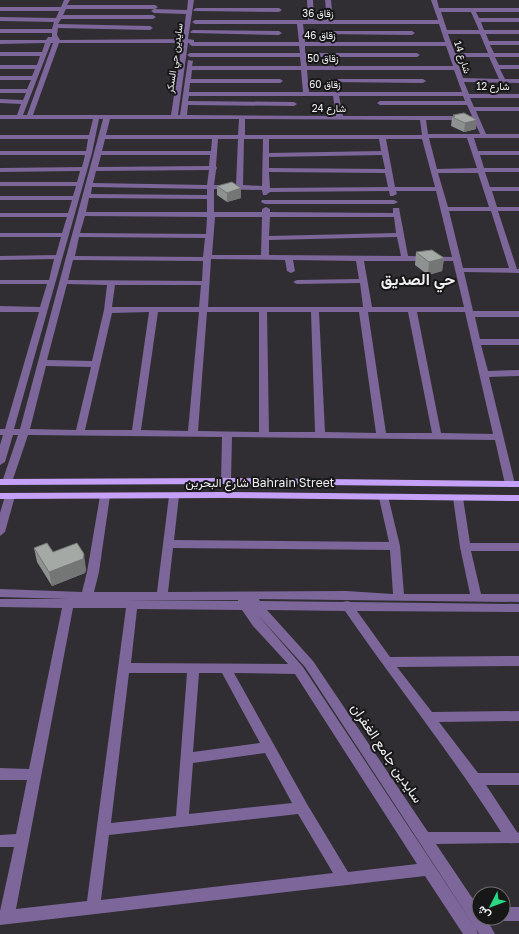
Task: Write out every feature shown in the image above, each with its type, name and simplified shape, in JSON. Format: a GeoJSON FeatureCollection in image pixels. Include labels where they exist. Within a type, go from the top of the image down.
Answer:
{"type":"FeatureCollection","features":[{"type":"Feature","properties":{"kind":"main road","name":"شارع البحرين Bahrain Street"},"geometry":{"type":"LineString","coordinates":[[4,482],[226,480],[514,484]]}},
{"type":"Feature","properties":{"kind":"main road"},"geometry":{"type":"LineString","coordinates":[[281,481],[282,496]]}},
{"type":"Feature","properties":{"kind":"main road","name":"شارع البحرين Bahrain Street"},"geometry":{"type":"LineString","coordinates":[[5,496],[519,498]]}},
{"type":"Feature","properties":{"kind":"street"},"geometry":{"type":"LineString","coordinates":[[29,116],[59,18],[67,0]]}},
{"type":"Feature","properties":{"kind":"street"},"geometry":{"type":"LineString","coordinates":[[149,38],[156,0]]}},
{"type":"Feature","properties":{"kind":"street","name":"سايدين حي السكر"},"geometry":{"type":"LineString","coordinates":[[175,116],[184,40],[191,0]]}},
{"type":"Feature","properties":{"kind":"street","name":"سايدين حي السكر"},"geometry":{"type":"LineString","coordinates":[[184,116],[185,94],[198,0]]}},
{"type":"Feature","properties":{"kind":"street"},"geometry":{"type":"LineString","coordinates":[[310,0],[311,22]]}},
{"type":"Feature","properties":{"kind":"street"},"geometry":{"type":"LineString","coordinates":[[328,0],[330,22]]}},
{"type":"Feature","properties":{"kind":"street","name":"شارع 14"},"geometry":{"type":"LineString","coordinates":[[434,0],[468,100],[484,136]]}},
{"type":"Feature","properties":{"kind":"street"},"geometry":{"type":"LineString","coordinates":[[196,10],[279,7],[279,44]]}},
{"type":"Feature","properties":{"kind":"street"},"geometry":{"type":"LineString","coordinates":[[0,9],[63,8],[189,12]]}},
{"type":"Feature","properties":{"kind":"street"},"geometry":{"type":"LineString","coordinates":[[437,10],[501,8],[519,10]]}},
{"type":"Feature","properties":{"kind":"street"},"geometry":{"type":"LineString","coordinates":[[473,10],[502,80]]}},
{"type":"Feature","properties":{"kind":"street"},"geometry":{"type":"LineString","coordinates":[[0,19],[59,18],[154,12]]}},
{"type":"Feature","properties":{"kind":"street"},"geometry":{"type":"LineString","coordinates":[[477,20],[519,20]]}},
{"type":"Feature","properties":{"kind":"street","name":"زقاق 36"},"geometry":{"type":"LineString","coordinates":[[195,22],[442,22]]}},
{"type":"Feature","properties":{"kind":"street"},"geometry":{"type":"LineString","coordinates":[[300,22],[306,94]]}},
{"type":"Feature","properties":{"kind":"street"},"geometry":{"type":"LineString","coordinates":[[322,22],[324,44]]}},
{"type":"Feature","properties":{"kind":"street"},"geometry":{"type":"LineString","coordinates":[[410,22],[426,94]]}},
{"type":"Feature","properties":{"kind":"street"},"geometry":{"type":"LineString","coordinates":[[0,42],[150,28]]}},
{"type":"Feature","properties":{"kind":"street"},"geometry":{"type":"LineString","coordinates":[[0,30],[54,36],[184,40],[279,33]]}},
{"type":"Feature","properties":{"kind":"street"},"geometry":{"type":"LineString","coordinates":[[445,32],[519,32]]}},
{"type":"Feature","properties":{"kind":"street"},"geometry":{"type":"LineString","coordinates":[[323,33],[412,33]]}},
{"type":"Feature","properties":{"kind":"street"},"geometry":{"type":"LineString","coordinates":[[54,36],[184,40]]}},
{"type":"Feature","properties":{"kind":"street"},"geometry":{"type":"LineString","coordinates":[[20,116],[43,54],[54,36]]}},
{"type":"Feature","properties":{"kind":"street","name":"زقاق 46"},"geometry":{"type":"LineString","coordinates":[[192,39],[279,44],[449,44]]}},
{"type":"Feature","properties":{"kind":"street"},"geometry":{"type":"LineString","coordinates":[[487,43],[519,43]]}},
{"type":"Feature","properties":{"kind":"street"},"geometry":{"type":"LineString","coordinates":[[0,54],[43,54]]}},
{"type":"Feature","properties":{"kind":"street"},"geometry":{"type":"LineString","coordinates":[[190,55],[416,54]]}},
{"type":"Feature","properties":{"kind":"street"},"geometry":{"type":"LineString","coordinates":[[452,55],[519,55]]}},
{"type":"Feature","properties":{"kind":"street"},"geometry":{"type":"LineString","coordinates":[[0,67],[38,67]]}},
{"type":"Feature","properties":{"kind":"street"},"geometry":{"type":"LineString","coordinates":[[496,67],[519,67]]}},
{"type":"Feature","properties":{"kind":"street","name":"زقاق 50"},"geometry":{"type":"LineString","coordinates":[[189,68],[457,68]]}},
{"type":"Feature","properties":{"kind":"street"},"geometry":{"type":"LineString","coordinates":[[279,68],[280,94]]}},
{"type":"Feature","properties":{"kind":"street"},"geometry":{"type":"LineString","coordinates":[[329,68],[330,81],[340,118]]}},
{"type":"Feature","properties":{"kind":"street"},"geometry":{"type":"LineString","coordinates":[[0,78],[34,78]]}},
{"type":"Feature","properties":{"kind":"street"},"geometry":{"type":"LineString","coordinates":[[461,80],[519,80]]}},
{"type":"Feature","properties":{"kind":"street"},"geometry":{"type":"LineString","coordinates":[[187,81],[280,81]]}},
{"type":"Feature","properties":{"kind":"street"},"geometry":{"type":"LineString","coordinates":[[330,81],[423,81]]}},
{"type":"Feature","properties":{"kind":"street"},"geometry":{"type":"LineString","coordinates":[[0,91],[30,91]]}},
{"type":"Feature","properties":{"kind":"street","name":"زقاق 60"},"geometry":{"type":"LineString","coordinates":[[185,94],[426,94],[468,100]]}},
{"type":"Feature","properties":{"kind":"street"},"geometry":{"type":"LineString","coordinates":[[293,94],[295,118]]}},
{"type":"Feature","properties":{"kind":"street"},"geometry":{"type":"LineString","coordinates":[[378,94],[384,118]]}},
{"type":"Feature","properties":{"kind":"street","name":"شارع 12"},"geometry":{"type":"LineString","coordinates":[[468,100],[519,96]]}},
{"type":"Feature","properties":{"kind":"street"},"geometry":{"type":"LineString","coordinates":[[380,103],[468,100],[519,109]]}},
{"type":"Feature","properties":{"kind":"street"},"geometry":{"type":"LineString","coordinates":[[0,101],[26,102]]}},
{"type":"Feature","properties":{"kind":"street"},"geometry":{"type":"LineString","coordinates":[[185,103],[294,104]]}},
{"type":"Feature","properties":{"kind":"street"},"geometry":{"type":"LineString","coordinates":[[29,116],[95,121],[175,116]]}},
{"type":"Feature","properties":{"kind":"street"},"geometry":{"type":"LineString","coordinates":[[0,117],[175,116]]}},
{"type":"Feature","properties":{"kind":"street","name":"شارع 24"},"geometry":{"type":"LineString","coordinates":[[175,116],[242,118],[475,118]]}},
{"type":"Feature","properties":{"kind":"street"},"geometry":{"type":"LineString","coordinates":[[239,188],[242,118]]}},
{"type":"Feature","properties":{"kind":"street"},"geometry":{"type":"LineString","coordinates":[[423,118],[425,137],[435,171],[438,189],[445,209],[499,437],[514,484]]}},
{"type":"Feature","properties":{"kind":"street"},"geometry":{"type":"LineString","coordinates":[[0,462],[4,432],[43,310],[74,198],[89,153],[95,121]]}},
{"type":"Feature","properties":{"kind":"street"},"geometry":{"type":"LineString","coordinates":[[4,482],[24,432],[107,121]]}},
{"type":"Feature","properties":{"kind":"street"},"geometry":{"type":"LineString","coordinates":[[0,136],[92,137]]}},
{"type":"Feature","properties":{"kind":"street"},"geometry":{"type":"LineString","coordinates":[[460,270],[517,271],[493,209],[470,136]]}},
{"type":"Feature","properties":{"kind":"street"},"geometry":{"type":"LineString","coordinates":[[102,137],[519,136]]}},
{"type":"Feature","properties":{"kind":"street"},"geometry":{"type":"LineString","coordinates":[[193,433],[211,215],[209,197],[214,168],[215,137]]}},
{"type":"Feature","properties":{"kind":"street"},"geometry":{"type":"LineString","coordinates":[[266,137],[266,257]]}},
{"type":"Feature","properties":{"kind":"street"},"geometry":{"type":"LineString","coordinates":[[382,137],[405,259]]}},
{"type":"Feature","properties":{"kind":"street"},"geometry":{"type":"LineString","coordinates":[[0,153],[89,153]]}},
{"type":"Feature","properties":{"kind":"street"},"geometry":{"type":"LineString","coordinates":[[98,153],[214,153]]}},
{"type":"Feature","properties":{"kind":"street"},"geometry":{"type":"LineString","coordinates":[[475,153],[519,153]]}},
{"type":"Feature","properties":{"kind":"street"},"geometry":{"type":"LineString","coordinates":[[266,155],[385,154]]}},
{"type":"Feature","properties":{"kind":"street"},"geometry":{"type":"LineString","coordinates":[[94,169],[214,168]]}},
{"type":"Feature","properties":{"kind":"street"},"geometry":{"type":"LineString","coordinates":[[0,170],[84,169]]}},
{"type":"Feature","properties":{"kind":"street"},"geometry":{"type":"LineString","coordinates":[[266,170],[388,171]]}},
{"type":"Feature","properties":{"kind":"street"},"geometry":{"type":"LineString","coordinates":[[435,171],[519,170]]}},
{"type":"Feature","properties":{"kind":"street"},"geometry":{"type":"LineString","coordinates":[[0,184],[79,184]]}},
{"type":"Feature","properties":{"kind":"street"},"geometry":{"type":"LineString","coordinates":[[90,185],[266,189],[438,189]]}},
{"type":"Feature","properties":{"kind":"street"},"geometry":{"type":"LineString","coordinates":[[487,189],[519,189]]}},
{"type":"Feature","properties":{"kind":"street"},"geometry":{"type":"LineString","coordinates":[[86,196],[209,197]]}},
{"type":"Feature","properties":{"kind":"street"},"geometry":{"type":"LineString","coordinates":[[0,198],[74,198]]}},
{"type":"Feature","properties":{"kind":"street"},"geometry":{"type":"LineString","coordinates":[[265,202],[394,202]]}},
{"type":"Feature","properties":{"kind":"street"},"geometry":{"type":"LineString","coordinates":[[445,209],[519,209]]}},
{"type":"Feature","properties":{"kind":"street"},"geometry":{"type":"LineString","coordinates":[[0,215],[83,211],[211,215],[397,215]]}},
{"type":"Feature","properties":{"kind":"street"},"geometry":{"type":"LineString","coordinates":[[0,235],[64,235]]}},
{"type":"Feature","properties":{"kind":"street"},"geometry":{"type":"LineString","coordinates":[[76,235],[209,236]]}},
{"type":"Feature","properties":{"kind":"street"},"geometry":{"type":"LineString","coordinates":[[265,238],[400,235]]}},
{"type":"Feature","properties":{"kind":"street"},"geometry":{"type":"LineString","coordinates":[[70,258],[266,257],[457,259]]}},
{"type":"Feature","properties":{"kind":"street"},"geometry":{"type":"LineString","coordinates":[[0,258],[58,258]]}},
{"type":"Feature","properties":{"kind":"street"},"geometry":{"type":"LineString","coordinates":[[289,258],[291,271]]}},
{"type":"Feature","properties":{"kind":"street"},"geometry":{"type":"LineString","coordinates":[[360,258],[364,281],[381,435]]}},
{"type":"Feature","properties":{"kind":"street"},"geometry":{"type":"LineString","coordinates":[[297,282],[364,281]]}},
{"type":"Feature","properties":{"kind":"street"},"geometry":{"type":"LineString","coordinates":[[0,282],[51,282]]}},
{"type":"Feature","properties":{"kind":"street"},"geometry":{"type":"LineString","coordinates":[[64,282],[205,283]]}},
{"type":"Feature","properties":{"kind":"street"},"geometry":{"type":"LineString","coordinates":[[80,432],[108,310],[111,282]]}},
{"type":"Feature","properties":{"kind":"street"},"geometry":{"type":"LineString","coordinates":[[0,309],[43,310]]}},
{"type":"Feature","properties":{"kind":"street"},"geometry":{"type":"LineString","coordinates":[[136,433],[154,309]]}},
{"type":"Feature","properties":{"kind":"street"},"geometry":{"type":"LineString","coordinates":[[263,309],[264,434]]}},
{"type":"Feature","properties":{"kind":"street"},"geometry":{"type":"LineString","coordinates":[[315,309],[320,435]]}},
{"type":"Feature","properties":{"kind":"street"},"geometry":{"type":"LineString","coordinates":[[412,309],[437,436]]}},
{"type":"Feature","properties":{"kind":"street"},"geometry":{"type":"LineString","coordinates":[[108,310],[412,309],[519,314]]}},
{"type":"Feature","properties":{"kind":"street"},"geometry":{"type":"LineString","coordinates":[[477,342],[519,342]]}},
{"type":"Feature","properties":{"kind":"street"},"geometry":{"type":"LineString","coordinates":[[42,363],[96,364]]}},
{"type":"Feature","properties":{"kind":"street"},"geometry":{"type":"LineString","coordinates":[[484,374],[519,373]]}},
{"type":"Feature","properties":{"kind":"street"},"geometry":{"type":"LineString","coordinates":[[4,432],[499,437]]}},
{"type":"Feature","properties":{"kind":"street"},"geometry":{"type":"LineString","coordinates":[[226,480],[228,434]]}},
{"type":"Feature","properties":{"kind":"street"},"geometry":{"type":"LineString","coordinates":[[0,532],[5,496]]}},
{"type":"Feature","properties":{"kind":"street"},"geometry":{"type":"LineString","coordinates":[[87,596],[93,572],[104,496]]}},
{"type":"Feature","properties":{"kind":"street"},"geometry":{"type":"LineString","coordinates":[[162,596],[174,496]]}},
{"type":"Feature","properties":{"kind":"street"},"geometry":{"type":"LineString","coordinates":[[384,498],[394,546],[400,598]]}},
{"type":"Feature","properties":{"kind":"street"},"geometry":{"type":"LineString","coordinates":[[458,498],[465,547],[476,597]]}},
{"type":"Feature","properties":{"kind":"street"},"geometry":{"type":"LineString","coordinates":[[168,544],[394,546]]}},
{"type":"Feature","properties":{"kind":"street"},"geometry":{"type":"LineString","coordinates":[[465,547],[519,548]]}},
{"type":"Feature","properties":{"kind":"street"},"geometry":{"type":"LineString","coordinates":[[0,593],[68,604],[132,606],[346,595],[400,598],[519,598]]}},
{"type":"Feature","properties":{"kind":"street"},"geometry":{"type":"LineString","coordinates":[[0,603],[87,596],[162,596],[347,605],[519,608]]}},
{"type":"Feature","properties":{"kind":"street"},"geometry":{"type":"LineString","coordinates":[[249,600],[250,615],[299,670],[471,934]]}},
{"type":"Feature","properties":{"kind":"street","name":"سايدين جامع الغفران"},"geometry":{"type":"LineString","coordinates":[[249,600],[273,623],[308,664],[471,905]]}},
{"type":"Feature","properties":{"kind":"street"},"geometry":{"type":"LineString","coordinates":[[68,604],[21,840],[4,917],[428,869]]}},
{"type":"Feature","properties":{"kind":"street"},"geometry":{"type":"LineString","coordinates":[[347,605],[387,662],[475,779],[516,838]]}},
{"type":"Feature","properties":{"kind":"street"},"geometry":{"type":"LineString","coordinates":[[93,907],[132,606]]}},
{"type":"Feature","properties":{"kind":"street"},"geometry":{"type":"LineString","coordinates":[[387,662],[519,661]]}},
{"type":"Feature","properties":{"kind":"street"},"geometry":{"type":"LineString","coordinates":[[125,668],[272,668],[299,670]]}},
{"type":"Feature","properties":{"kind":"street"},"geometry":{"type":"LineString","coordinates":[[182,821],[193,669]]}},
{"type":"Feature","properties":{"kind":"street"},"geometry":{"type":"LineString","coordinates":[[226,669],[302,808],[344,878]]}},
{"type":"Feature","properties":{"kind":"street"},"geometry":{"type":"LineString","coordinates":[[429,717],[519,716]]}},
{"type":"Feature","properties":{"kind":"street"},"geometry":{"type":"LineString","coordinates":[[186,759],[269,746]]}},
{"type":"Feature","properties":{"kind":"street"},"geometry":{"type":"LineString","coordinates":[[0,774],[34,775]]}},
{"type":"Feature","properties":{"kind":"street"},"geometry":{"type":"LineString","coordinates":[[475,779],[519,779]]}},
{"type":"Feature","properties":{"kind":"street"},"geometry":{"type":"LineString","coordinates":[[103,830],[302,808]]}},
{"type":"Feature","properties":{"kind":"street"},"geometry":{"type":"LineString","coordinates":[[425,838],[516,838]]}},
{"type":"Feature","properties":{"kind":"street"},"geometry":{"type":"LineString","coordinates":[[0,841],[21,840]]}},
{"type":"Feature","properties":{"kind":"building"},"geometry":{"type":"Polygon","coordinates":[[[464,113],[477,120],[465,123],[452,117],[455,116],[453,115],[464,113]]]}},
{"type":"Feature","properties":{"kind":"building"},"geometry":{"type":"Polygon","coordinates":[[[232,182],[241,188],[227,193],[217,186],[232,182]]]}},
{"type":"Feature","properties":{"kind":"building"},"geometry":{"type":"Polygon","coordinates":[[[432,250],[444,258],[429,262],[416,252],[432,250]]]}},
{"type":"Feature","properties":{"kind":"building"},"geometry":{"type":"Polygon","coordinates":[[[47,543],[53,552],[77,543],[84,554],[83,559],[49,572],[34,548],[47,543]]]}},
{"type":"Feature","properties":{"kind":"district","name":"حي الصديق"},"geometry":{"type":"Point","coordinates":[418,279]}}]}
